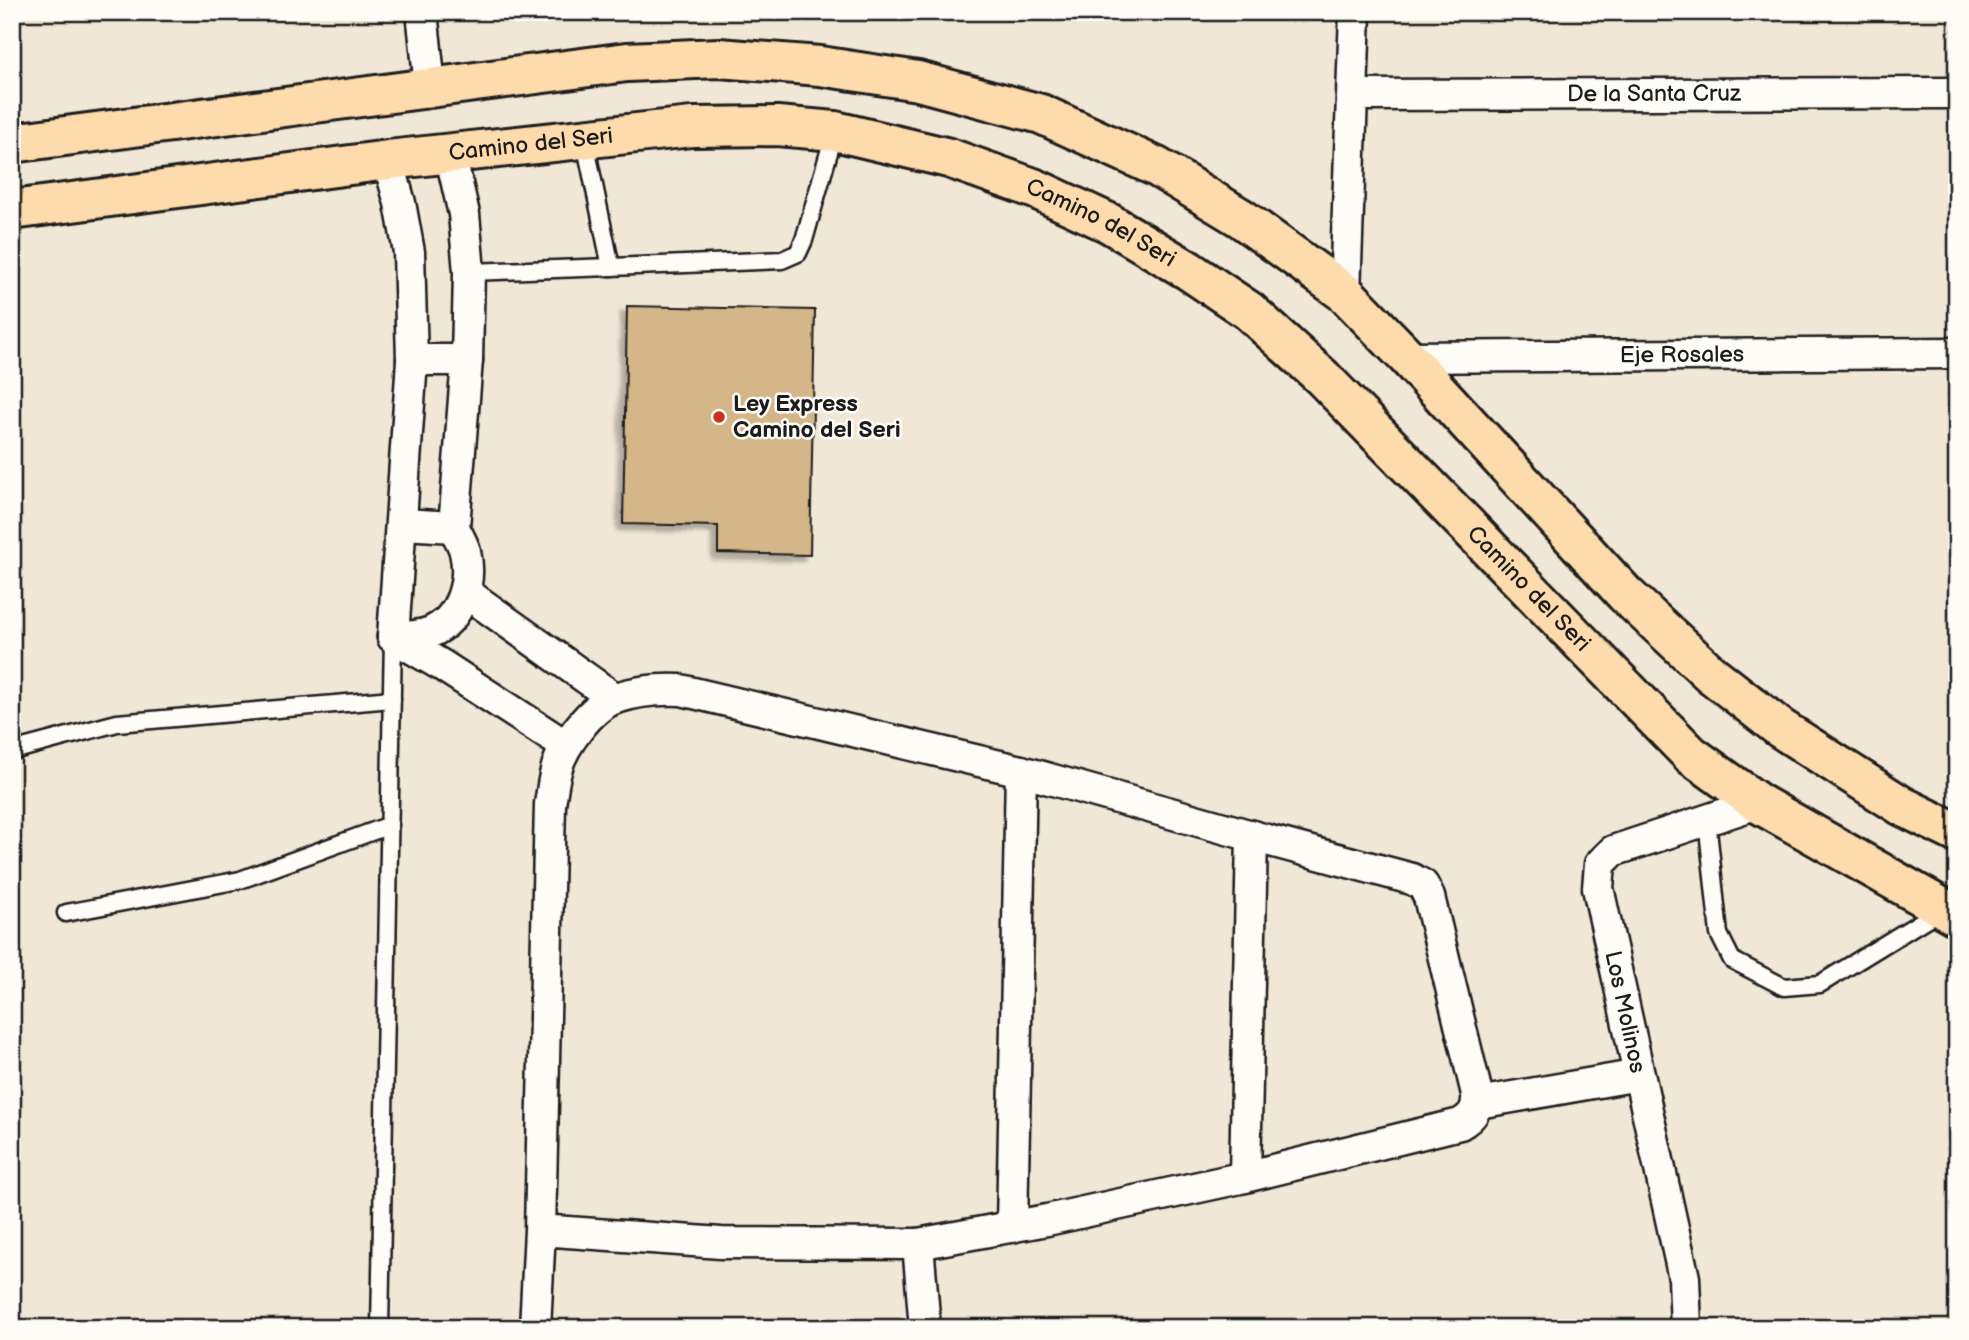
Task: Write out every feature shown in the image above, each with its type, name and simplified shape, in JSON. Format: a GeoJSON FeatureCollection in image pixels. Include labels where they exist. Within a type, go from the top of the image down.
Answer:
{"type":"FeatureCollection","features":[{"type":"Feature","properties":{"kind":"main road"},"geometry":{"type":"LineString","coordinates":[[12,143],[627,62],[719,58],[820,66],[918,81],[1041,114],[1157,167],[1241,218],[1345,293],[1625,594],[1711,674],[1780,728],[1902,806],[1957,833]]}},
{"type":"Feature","properties":{"kind":"main road","name":"Camino del Seri"},"geometry":{"type":"LineString","coordinates":[[12,209],[388,160],[692,127],[777,126],[835,131],[949,158],[1036,189],[1109,223],[1188,270],[1249,311],[1322,377],[1691,755],[1758,803],[1950,912]]}},
{"type":"Feature","properties":{"kind":"street"},"geometry":{"type":"LineString","coordinates":[[422,12],[429,86]]}},
{"type":"Feature","properties":{"kind":"street"},"geometry":{"type":"LineString","coordinates":[[1345,293],[1355,12]]}},
{"type":"Feature","properties":{"kind":"street","name":"De la Santa Cruz"},"geometry":{"type":"LineString","coordinates":[[1353,95],[1957,93]]}},
{"type":"Feature","properties":{"kind":"street"},"geometry":{"type":"LineString","coordinates":[[393,637],[416,636],[433,631],[447,621],[458,608],[465,592],[467,569],[464,550],[454,527],[467,360],[469,272],[464,214],[450,153]]}},
{"type":"Feature","properties":{"kind":"street"},"geometry":{"type":"LineString","coordinates":[[388,160],[400,203],[409,252],[412,359],[393,637]]}},
{"type":"Feature","properties":{"kind":"street","name":"Eje Rosales"},"geometry":{"type":"LineString","coordinates":[[1407,357],[1957,352]]}},
{"type":"Feature","properties":{"kind":"street"},"geometry":{"type":"LineString","coordinates":[[412,359],[467,360]]}},
{"type":"Feature","properties":{"kind":"street"},"geometry":{"type":"LineString","coordinates":[[401,524],[454,527]]}},
{"type":"Feature","properties":{"kind":"street"},"geometry":{"type":"LineString","coordinates":[[465,592],[614,698]]}},
{"type":"Feature","properties":{"kind":"street"},"geometry":{"type":"LineString","coordinates":[[393,637],[443,666],[566,746]]}},
{"type":"Feature","properties":{"kind":"street"},"geometry":{"type":"LineString","coordinates":[[535,1328],[540,1230],[550,804],[556,770],[566,746],[587,719],[614,698],[660,689],[681,690],[1021,771],[1412,879],[1423,885],[1429,897],[1478,1103],[1474,1112],[1460,1124],[1245,1177],[1012,1227],[918,1244],[721,1243],[540,1230]]}},
{"type":"Feature","properties":{"kind":"street"},"geometry":{"type":"LineString","coordinates":[[1012,1227],[1021,771]]}},
{"type":"Feature","properties":{"kind":"street","name":"Los Molinos"},"geometry":{"type":"LineString","coordinates":[[1686,1328],[1684,1278],[1598,888],[1600,864],[1613,851],[1758,803]]}},
{"type":"Feature","properties":{"kind":"street"},"geometry":{"type":"LineString","coordinates":[[1245,1177],[1252,836]]}},
{"type":"Feature","properties":{"kind":"street"},"geometry":{"type":"LineString","coordinates":[[1478,1103],[1639,1075]]}},
{"type":"Feature","properties":{"kind":"street"},"geometry":{"type":"LineString","coordinates":[[918,1244],[925,1328]]}},
{"type":"Feature","properties":{"kind":"lane"},"geometry":{"type":"LineString","coordinates":[[469,272],[782,260],[798,253],[804,240],[835,131]]}},
{"type":"Feature","properties":{"kind":"lane"},"geometry":{"type":"LineString","coordinates":[[584,137],[611,267]]}},
{"type":"Feature","properties":{"kind":"lane"},"geometry":{"type":"LineString","coordinates":[[380,1328],[393,637]]}},
{"type":"Feature","properties":{"kind":"lane"},"geometry":{"type":"LineString","coordinates":[[12,751],[117,723],[392,699]]}},
{"type":"Feature","properties":{"kind":"lane"},"geometry":{"type":"LineString","coordinates":[[1707,820],[1719,933],[1732,960],[1784,988],[1820,984],[1950,912]]}},
{"type":"Feature","properties":{"kind":"lane"},"geometry":{"type":"LineString","coordinates":[[66,913],[240,880],[390,825]]}},
{"type":"Feature","properties":{"kind":"building","name":"Ley Express Camino del Seri"},"geometry":{"type":"Polygon","coordinates":[[[627,306],[815,310],[810,555],[718,553],[718,526],[623,524],[627,306]]]}},
{"type":"Feature","properties":{"kind":"place","name":"Ley Express Camino del Seri"},"geometry":{"type":"Point","coordinates":[719,417]}}]}
